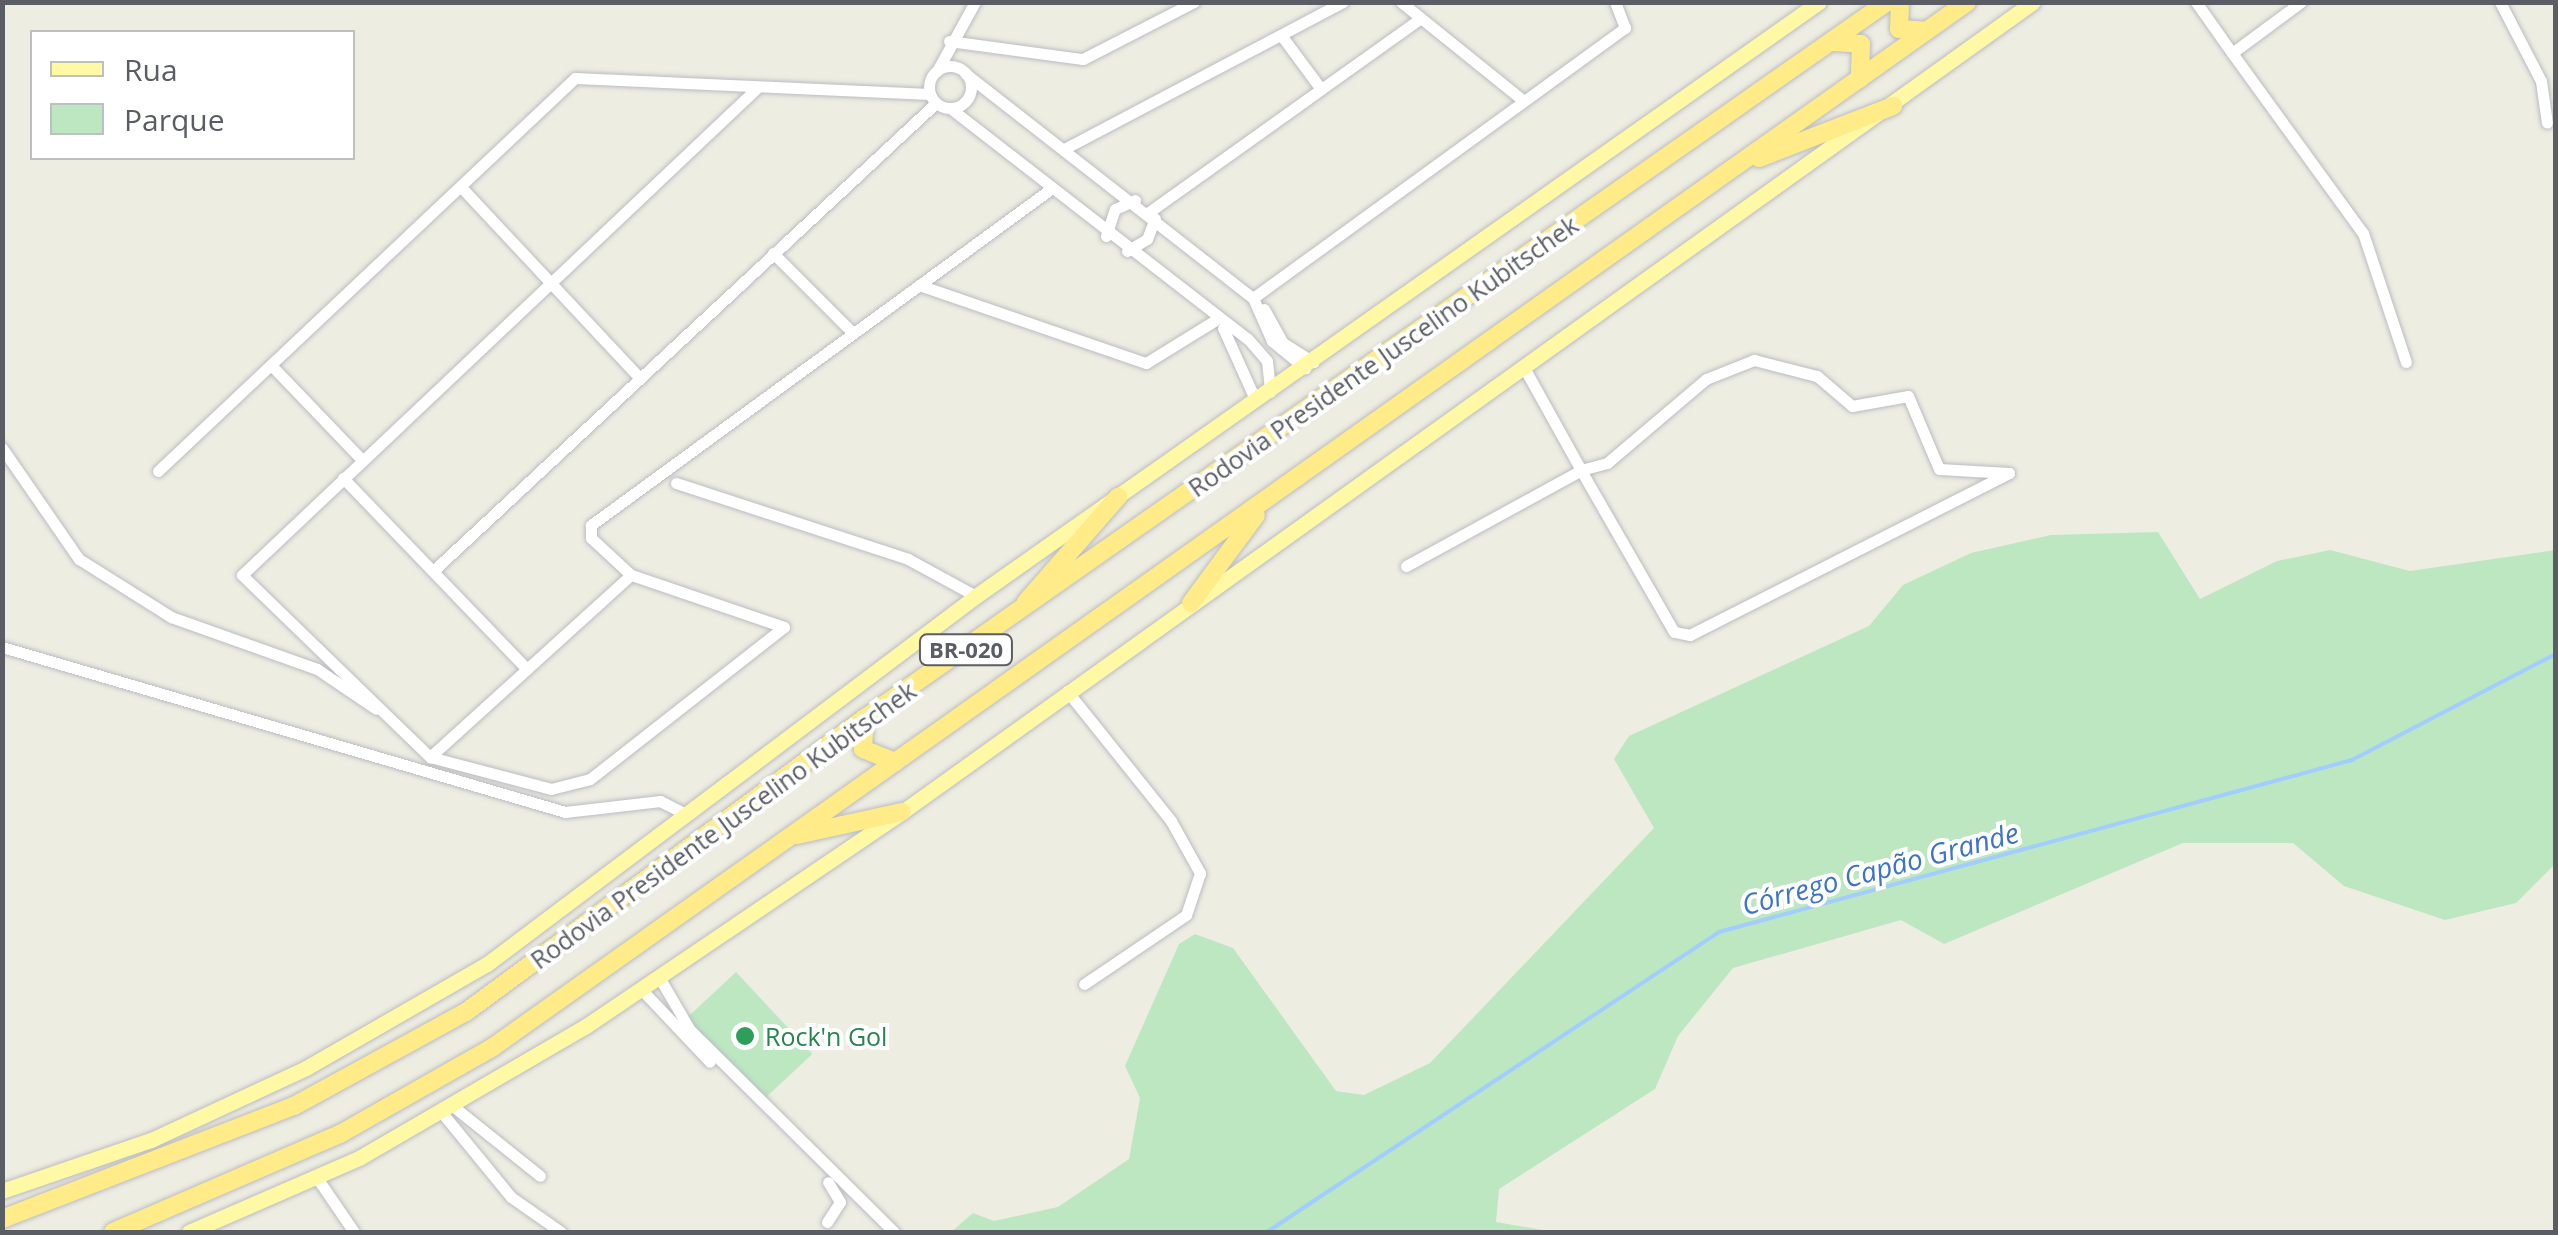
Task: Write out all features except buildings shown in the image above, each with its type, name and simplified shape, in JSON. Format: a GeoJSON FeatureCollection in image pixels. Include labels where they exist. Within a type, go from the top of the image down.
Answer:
{"type":"FeatureCollection","features":[{"type":"Feature","properties":{"kind":"highway","name":"Rodovia Presidente Juscelino Kubitschek"},"geometry":{"type":"LineString","coordinates":[[2,1219],[294,1106],[436,1031],[865,718],[1887,2]]}},
{"type":"Feature","properties":{"kind":"highway"},"geometry":{"type":"LineString","coordinates":[[1900,2],[1900,29],[1929,30]]}},
{"type":"Feature","properties":{"kind":"highway","name":"Rodovia Presidente Juscelino Kubitschek"},"geometry":{"type":"LineString","coordinates":[[114,1232],[434,1083],[1266,502],[1967,2]]}},
{"type":"Feature","properties":{"kind":"highway"},"geometry":{"type":"LineString","coordinates":[[1828,43],[1861,44],[1860,79]]}},
{"type":"Feature","properties":{"kind":"highway"},"geometry":{"type":"LineString","coordinates":[[1735,167],[1894,106]]}},
{"type":"Feature","properties":{"kind":"highway"},"geometry":{"type":"LineString","coordinates":[[1010,620],[1118,496]]}},
{"type":"Feature","properties":{"kind":"highway"},"geometry":{"type":"LineString","coordinates":[[1191,603],[1266,502]]}},
{"type":"Feature","properties":{"kind":"highway"},"geometry":{"type":"LineString","coordinates":[[865,718],[863,749],[896,762]]}},
{"type":"Feature","properties":{"kind":"highway"},"geometry":{"type":"LineString","coordinates":[[787,838],[902,812]]}},
{"type":"Feature","properties":{"kind":"main road"},"geometry":{"type":"LineString","coordinates":[[2,1191],[151,1140],[380,1031],[487,964],[976,596],[1819,2]]}},
{"type":"Feature","properties":{"kind":"main road"},"geometry":{"type":"LineString","coordinates":[[189,1232],[210,1229],[448,1110],[659,977],[902,812],[1523,366],[1894,106],[2033,2]]}},
{"type":"Feature","properties":{"kind":"street"},"geometry":{"type":"LineString","coordinates":[[432,572],[933,99],[937,71],[950,41],[975,2]]}},
{"type":"Feature","properties":{"kind":"street"},"geometry":{"type":"LineString","coordinates":[[1064,149],[1344,2]]}},
{"type":"Feature","properties":{"kind":"street"},"geometry":{"type":"LineString","coordinates":[[1401,2],[1520,98]]}},
{"type":"Feature","properties":{"kind":"street"},"geometry":{"type":"LineString","coordinates":[[1256,302],[1520,98],[1624,28],[1615,2]]}},
{"type":"Feature","properties":{"kind":"street"},"geometry":{"type":"LineString","coordinates":[[2196,2],[2363,233],[2406,362]]}},
{"type":"Feature","properties":{"kind":"street"},"geometry":{"type":"LineString","coordinates":[[2232,53],[2301,2]]}},
{"type":"Feature","properties":{"kind":"street"},"geometry":{"type":"LineString","coordinates":[[2500,2],[2541,81],[2548,124]]}},
{"type":"Feature","properties":{"kind":"street"},"geometry":{"type":"LineString","coordinates":[[950,41],[1083,59],[1194,3]]}},
{"type":"Feature","properties":{"kind":"street"},"geometry":{"type":"LineString","coordinates":[[1126,252],[1148,239],[1152,215],[1420,19]]}},
{"type":"Feature","properties":{"kind":"street"},"geometry":{"type":"LineString","coordinates":[[1281,35],[1321,90]]}},
{"type":"Feature","properties":{"kind":"street"},"geometry":{"type":"LineString","coordinates":[[950,41],[970,94],[950,108]]}},
{"type":"Feature","properties":{"kind":"street"},"geometry":{"type":"LineString","coordinates":[[937,71],[961,71],[1135,200],[1256,302],[1283,343],[1309,365]]}},
{"type":"Feature","properties":{"kind":"street"},"geometry":{"type":"LineString","coordinates":[[158,471],[578,77],[933,99],[950,108],[1048,192],[1219,325],[1248,339],[1259,349],[1263,396]]}},
{"type":"Feature","properties":{"kind":"street"},"geometry":{"type":"LineString","coordinates":[[758,87],[246,568],[245,584],[316,638],[430,757],[572,789],[784,627],[631,575],[592,538],[595,521],[1048,192]]}},
{"type":"Feature","properties":{"kind":"street"},"geometry":{"type":"LineString","coordinates":[[461,187],[640,378]]}},
{"type":"Feature","properties":{"kind":"street"},"geometry":{"type":"LineString","coordinates":[[1106,236],[1115,209],[1135,200]]}},
{"type":"Feature","properties":{"kind":"street"},"geometry":{"type":"LineString","coordinates":[[773,253],[853,333]]}},
{"type":"Feature","properties":{"kind":"street"},"geometry":{"type":"LineString","coordinates":[[919,285],[1146,363],[1219,325]]}},
{"type":"Feature","properties":{"kind":"street"},"geometry":{"type":"LineString","coordinates":[[1256,302],[1272,341],[1309,365]]}},
{"type":"Feature","properties":{"kind":"street"},"geometry":{"type":"LineString","coordinates":[[1219,325],[1263,396]]}},
{"type":"Feature","properties":{"kind":"street"},"geometry":{"type":"LineString","coordinates":[[1248,339],[1265,328]]}},
{"type":"Feature","properties":{"kind":"street"},"geometry":{"type":"LineString","coordinates":[[1259,349],[1272,341]]}},
{"type":"Feature","properties":{"kind":"street"},"geometry":{"type":"LineString","coordinates":[[1406,566],[1581,470],[1606,463],[1706,378],[1754,360],[1818,376],[1852,406],[1908,396],[1939,469],[2009,473],[1690,635],[1665,624],[1581,470],[1523,366]]}},
{"type":"Feature","properties":{"kind":"street"},"geometry":{"type":"LineString","coordinates":[[271,365],[362,460]]}},
{"type":"Feature","properties":{"kind":"street"},"geometry":{"type":"LineString","coordinates":[[2,448],[79,559],[171,617],[318,669],[396,723]]}},
{"type":"Feature","properties":{"kind":"street"},"geometry":{"type":"LineString","coordinates":[[342,478],[527,669]]}},
{"type":"Feature","properties":{"kind":"street"},"geometry":{"type":"LineString","coordinates":[[676,483],[908,559],[976,596]]}},
{"type":"Feature","properties":{"kind":"street"},"geometry":{"type":"LineString","coordinates":[[430,757],[631,575]]}},
{"type":"Feature","properties":{"kind":"street"},"geometry":{"type":"LineString","coordinates":[[2,647],[565,812],[660,801],[684,814]]}},
{"type":"Feature","properties":{"kind":"street"},"geometry":{"type":"LineString","coordinates":[[1067,691],[1172,821],[1200,874],[1186,916],[1084,984]]}},
{"type":"Feature","properties":{"kind":"street"},"geometry":{"type":"LineString","coordinates":[[659,977],[690,1030],[894,1232]]}},
{"type":"Feature","properties":{"kind":"street"},"geometry":{"type":"LineString","coordinates":[[641,989],[839,1196],[827,1222]]}},
{"type":"Feature","properties":{"kind":"street"},"geometry":{"type":"LineString","coordinates":[[448,1110],[540,1176]]}},
{"type":"Feature","properties":{"kind":"street"},"geometry":{"type":"LineString","coordinates":[[448,1110],[487,1173],[561,1232]]}},
{"type":"Feature","properties":{"kind":"street"},"geometry":{"type":"LineString","coordinates":[[316,1178],[354,1232]]}},
{"type":"Feature","properties":{"kind":"green space"},"geometry":{"type":"Polygon","coordinates":[[[2158,532],[2200,599],[2277,561],[2330,550],[2410,571],[2555,550],[2555,864],[2516,903],[2445,920],[2344,886],[2293,843],[2183,843],[1944,944],[1901,920],[1733,968],[1678,1036],[1655,1089],[1499,1189],[1496,1222],[1554,1232],[951,1232],[973,1213],[994,1221],[1058,1207],[1129,1159],[1140,1098],[1125,1066],[1179,944],[1195,934],[1233,948],[1336,1091],[1364,1095],[1430,1063],[1654,828],[1614,759],[1629,736],[1869,626],[1903,585],[1971,553],[2051,535],[2158,532]]]}},
{"type":"Feature","properties":{"kind":"green space","name":"Rock'n Gol"},"geometry":{"type":"Polygon","coordinates":[[[736,972],[812,1054],[759,1104],[683,1022],[736,972]]]}},
{"type":"Feature","properties":{"kind":"waterway","name":"Córrego Capão Grande"},"geometry":{"type":"LineString","coordinates":[[1267,1232],[1719,932],[2352,760],[2556,654]]}},
{"type":"Feature","properties":{"kind":"place","name":"Rock'n Gol"},"geometry":{"type":"Point","coordinates":[745,1036]}}]}
